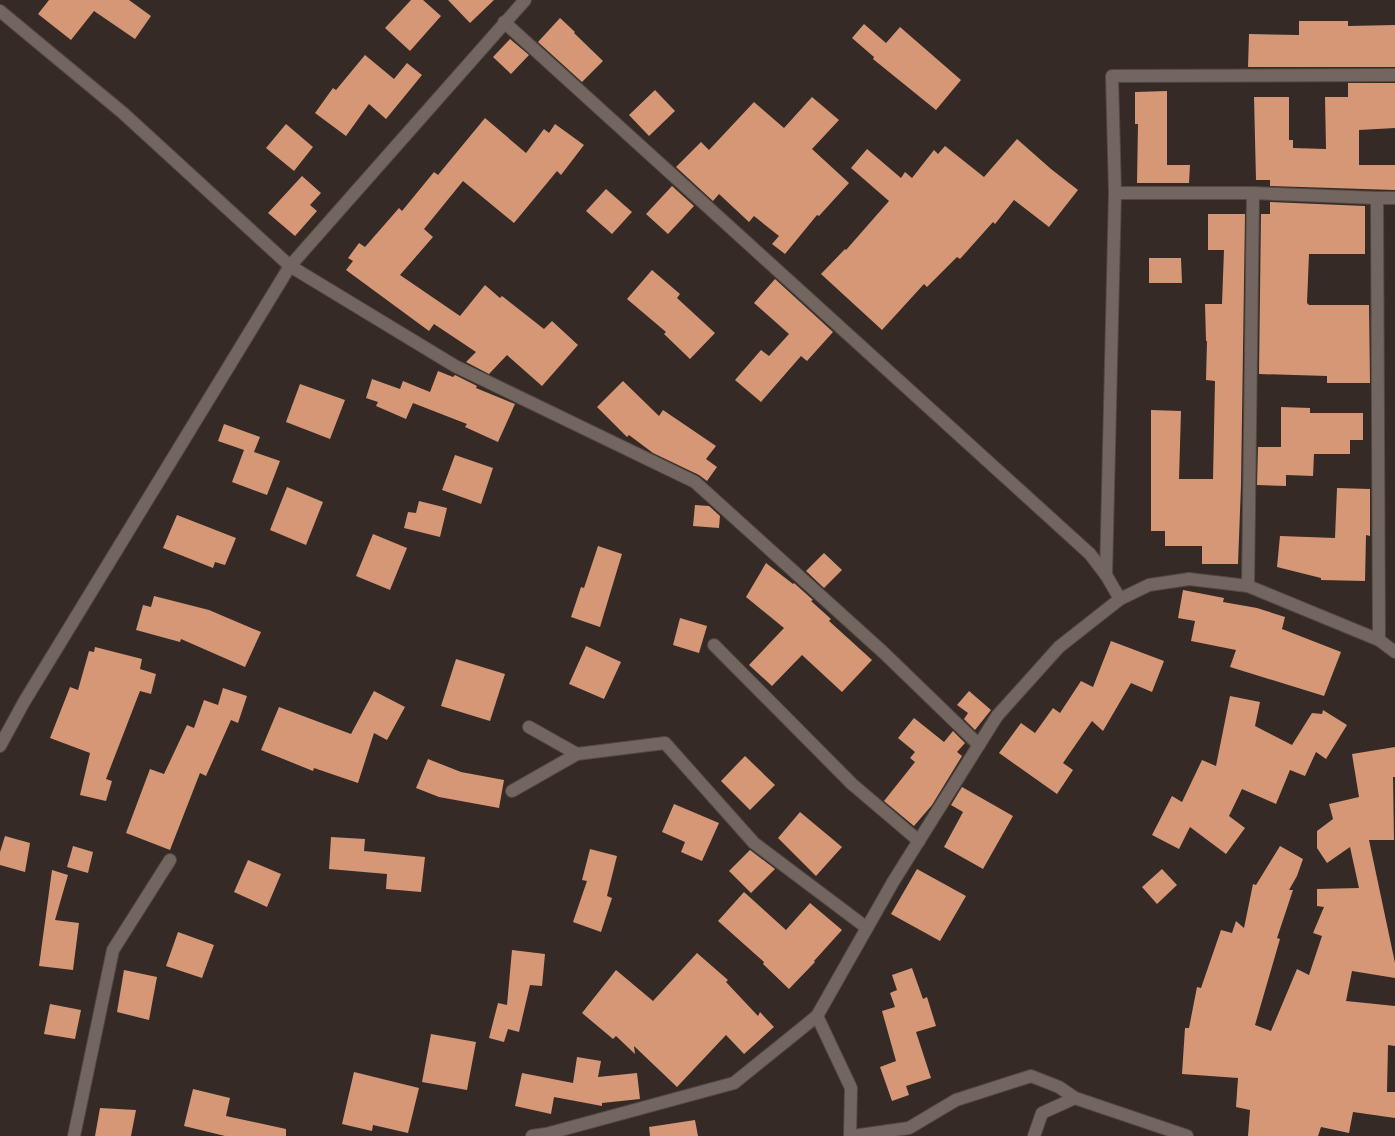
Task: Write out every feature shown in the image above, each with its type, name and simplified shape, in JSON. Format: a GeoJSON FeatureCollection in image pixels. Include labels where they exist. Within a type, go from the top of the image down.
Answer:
{"type":"FeatureCollection","features":[{"type":"Feature","properties":{"kind":"street"},"geometry":{"type":"LineString","coordinates":[[0,746],[24,702],[290,266],[525,0]]}},
{"type":"Feature","properties":{"kind":"street"},"geometry":{"type":"LineString","coordinates":[[0,12],[123,113],[290,266],[455,366],[695,482],[884,653],[979,745]]}},
{"type":"Feature","properties":{"kind":"street"},"geometry":{"type":"LineString","coordinates":[[504,22],[1090,554],[1106,575],[1120,599]]}},
{"type":"Feature","properties":{"kind":"street"},"geometry":{"type":"LineString","coordinates":[[1106,575],[1115,193],[1112,76],[1395,75]]}},
{"type":"Feature","properties":{"kind":"street"},"geometry":{"type":"LineString","coordinates":[[1115,193],[1253,193],[1395,198]]}},
{"type":"Feature","properties":{"kind":"street"},"geometry":{"type":"LineString","coordinates":[[1248,586],[1253,193]]}},
{"type":"Feature","properties":{"kind":"street"},"geometry":{"type":"LineString","coordinates":[[1377,198],[1379,640]]}},
{"type":"Feature","properties":{"kind":"street"},"geometry":{"type":"LineString","coordinates":[[532,1136],[546,1134],[734,1083],[817,1016],[867,928],[996,716],[1060,647],[1120,599],[1149,585],[1189,579],[1248,586],[1379,640],[1395,652]]}},
{"type":"Feature","properties":{"kind":"street"},"geometry":{"type":"LineString","coordinates":[[714,645],[852,784],[919,841]]}},
{"type":"Feature","properties":{"kind":"street"},"geometry":{"type":"LineString","coordinates":[[529,727],[577,754]]}},
{"type":"Feature","properties":{"kind":"street"},"geometry":{"type":"LineString","coordinates":[[512,791],[577,754],[665,743],[754,843],[867,928]]}},
{"type":"Feature","properties":{"kind":"street"},"geometry":{"type":"LineString","coordinates":[[74,1136],[113,950],[170,860]]}},
{"type":"Feature","properties":{"kind":"street"},"geometry":{"type":"LineString","coordinates":[[817,1016],[851,1088],[852,1136],[909,1128],[956,1100],[1031,1076],[1059,1087],[1074,1098],[1187,1136]]}},
{"type":"Feature","properties":{"kind":"street"},"geometry":{"type":"LineString","coordinates":[[1034,1136],[1042,1112],[1074,1098]]}},
{"type":"Feature","properties":{"kind":"building"},"geometry":{"type":"Polygon","coordinates":[[[49,0],[129,0],[151,16],[135,39],[94,11],[71,40],[38,14],[49,0]]]}},
{"type":"Feature","properties":{"kind":"building"},"geometry":{"type":"Polygon","coordinates":[[[411,0],[423,0],[441,16],[410,51],[385,28],[411,0]]]}},
{"type":"Feature","properties":{"kind":"building"},"geometry":{"type":"Polygon","coordinates":[[[448,0],[494,0],[470,23],[448,0]]]}},
{"type":"Feature","properties":{"kind":"building"},"geometry":{"type":"Polygon","coordinates":[[[560,18],[603,61],[582,82],[538,42],[560,18]]]}},
{"type":"Feature","properties":{"kind":"building"},"geometry":{"type":"Polygon","coordinates":[[[1299,21],[1348,21],[1348,26],[1395,25],[1395,67],[1248,67],[1249,34],[1299,35],[1299,21]]]}},
{"type":"Feature","properties":{"kind":"building"},"geometry":{"type":"Polygon","coordinates":[[[864,24],[886,43],[900,27],[961,80],[936,110],[873,59],[874,57],[852,38],[864,24]]]}},
{"type":"Feature","properties":{"kind":"building"},"geometry":{"type":"Polygon","coordinates":[[[510,39],[529,55],[511,74],[493,57],[510,39]]]}},
{"type":"Feature","properties":{"kind":"building"},"geometry":{"type":"Polygon","coordinates":[[[365,55],[394,79],[407,63],[422,75],[386,119],[369,104],[346,136],[315,113],[333,88],[336,90],[365,55]]]}},
{"type":"Feature","properties":{"kind":"building"},"geometry":{"type":"Polygon","coordinates":[[[1348,83],[1395,83],[1395,128],[1359,130],[1359,165],[1395,165],[1395,190],[1270,186],[1270,180],[1256,180],[1254,97],[1289,97],[1289,140],[1293,140],[1293,148],[1326,149],[1325,97],[1348,97],[1348,83]]]}},
{"type":"Feature","properties":{"kind":"building"},"geometry":{"type":"Polygon","coordinates":[[[655,90],[675,111],[649,136],[629,115],[655,90]]]}},
{"type":"Feature","properties":{"kind":"building"},"geometry":{"type":"Polygon","coordinates":[[[1167,91],[1167,165],[1190,165],[1189,183],[1137,183],[1138,124],[1135,124],[1135,92],[1167,91]]]}},
{"type":"Feature","properties":{"kind":"building"},"geometry":{"type":"Polygon","coordinates":[[[812,97],[839,120],[812,149],[849,183],[819,216],[817,215],[785,254],[772,244],[779,236],[754,216],[749,222],[719,194],[713,201],[676,167],[701,142],[709,150],[754,102],[784,128],[812,97]]]}},
{"type":"Feature","properties":{"kind":"building"},"geometry":{"type":"Polygon","coordinates":[[[485,118],[526,153],[544,129],[549,133],[555,124],[584,145],[561,175],[557,171],[514,223],[463,181],[424,229],[433,237],[400,275],[460,316],[485,285],[544,329],[552,321],[578,345],[542,386],[507,355],[489,374],[466,362],[476,352],[434,324],[429,331],[346,270],[353,261],[348,258],[359,243],[365,247],[399,208],[402,211],[434,172],[438,175],[485,118]]]}},
{"type":"Feature","properties":{"kind":"building"},"geometry":{"type":"Polygon","coordinates":[[[286,124],[313,147],[294,171],[266,148],[286,124]]]}},
{"type":"Feature","properties":{"kind":"building"},"geometry":{"type":"Polygon","coordinates":[[[1017,139],[1078,190],[1049,227],[1014,200],[995,224],[993,222],[960,259],[957,257],[927,287],[924,284],[882,330],[821,274],[846,250],[889,201],[851,168],[867,149],[901,178],[905,172],[912,178],[934,150],[938,154],[945,146],[984,177],[1017,139]]]}},
{"type":"Feature","properties":{"kind":"building"},"geometry":{"type":"Polygon","coordinates":[[[302,176],[321,193],[310,205],[317,211],[295,236],[268,213],[302,176]]]}},
{"type":"Feature","properties":{"kind":"building"},"geometry":{"type":"Polygon","coordinates":[[[672,186],[694,206],[668,234],[646,214],[672,186]]]}},
{"type":"Feature","properties":{"kind":"building"},"geometry":{"type":"Polygon","coordinates":[[[606,189],[632,212],[612,234],[586,211],[606,189]]]}},
{"type":"Feature","properties":{"kind":"building"},"geometry":{"type":"Polygon","coordinates":[[[1270,202],[1365,206],[1365,254],[1309,254],[1307,303],[1309,305],[1369,305],[1370,383],[1327,383],[1327,376],[1259,374],[1261,214],[1270,214],[1270,202]]]}},
{"type":"Feature","properties":{"kind":"building"},"geometry":{"type":"Polygon","coordinates":[[[1208,214],[1245,214],[1238,564],[1202,564],[1202,546],[1165,546],[1165,531],[1151,531],[1151,410],[1181,411],[1179,479],[1213,479],[1215,381],[1206,380],[1207,341],[1205,304],[1222,304],[1224,250],[1208,250],[1208,214]]]}},
{"type":"Feature","properties":{"kind":"building"},"geometry":{"type":"Polygon","coordinates":[[[1149,258],[1181,258],[1182,283],[1149,283],[1149,258]]]}},
{"type":"Feature","properties":{"kind":"building"},"geometry":{"type":"Polygon","coordinates":[[[652,270],[680,294],[677,298],[715,333],[690,359],[664,334],[666,332],[627,299],[652,270]]]}},
{"type":"Feature","properties":{"kind":"building"},"geometry":{"type":"Polygon","coordinates":[[[775,279],[833,332],[807,361],[801,356],[761,402],[735,380],[761,350],[769,356],[789,334],[754,303],[775,279]]]}},
{"type":"Feature","properties":{"kind":"building"},"geometry":{"type":"Polygon","coordinates":[[[438,371],[453,377],[455,375],[477,386],[476,388],[515,404],[498,442],[465,427],[467,424],[413,403],[406,419],[376,406],[378,402],[366,398],[372,379],[400,389],[403,381],[430,392],[438,371]]]}},
{"type":"Feature","properties":{"kind":"building"},"geometry":{"type":"Polygon","coordinates":[[[623,381],[659,416],[663,410],[716,446],[706,459],[717,467],[707,481],[699,475],[653,453],[629,435],[627,437],[597,407],[623,381]]]}},
{"type":"Feature","properties":{"kind":"building"},"geometry":{"type":"Polygon","coordinates":[[[300,384],[345,400],[330,439],[286,422],[300,384]]]}},
{"type":"Feature","properties":{"kind":"building"},"geometry":{"type":"Polygon","coordinates":[[[1281,407],[1310,408],[1310,413],[1363,413],[1363,440],[1350,440],[1350,454],[1314,454],[1313,476],[1286,475],[1286,486],[1257,485],[1258,447],[1281,447],[1281,407]]]}},
{"type":"Feature","properties":{"kind":"building"},"geometry":{"type":"Polygon","coordinates":[[[224,424],[260,437],[254,452],[280,461],[267,495],[232,482],[244,450],[218,441],[224,424]]]}},
{"type":"Feature","properties":{"kind":"building"},"geometry":{"type":"Polygon","coordinates":[[[455,455],[493,468],[481,504],[442,490],[455,455]]]}},
{"type":"Feature","properties":{"kind":"building"},"geometry":{"type":"Polygon","coordinates":[[[287,487],[323,502],[306,545],[270,530],[287,487]]]}},
{"type":"Feature","properties":{"kind":"building"},"geometry":{"type":"Polygon","coordinates":[[[1337,488],[1370,489],[1370,536],[1366,535],[1365,581],[1321,580],[1321,578],[1277,567],[1280,536],[1335,538],[1337,488]]]}},
{"type":"Feature","properties":{"kind":"building"},"geometry":{"type":"Polygon","coordinates":[[[419,501],[447,508],[440,537],[404,528],[408,512],[416,513],[419,501]]]}},
{"type":"Feature","properties":{"kind":"building"},"geometry":{"type":"Polygon","coordinates":[[[695,505],[709,506],[720,516],[719,528],[693,526],[695,505]]]}},
{"type":"Feature","properties":{"kind":"building"},"geometry":{"type":"Polygon","coordinates":[[[177,515],[236,538],[225,565],[215,562],[213,568],[163,548],[177,515]]]}},
{"type":"Feature","properties":{"kind":"building"},"geometry":{"type":"Polygon","coordinates":[[[373,534],[407,548],[390,590],[356,576],[373,534]]]}},
{"type":"Feature","properties":{"kind":"building"},"geometry":{"type":"Polygon","coordinates":[[[598,546],[622,554],[600,627],[571,617],[581,587],[584,588],[598,546]]]}},
{"type":"Feature","properties":{"kind":"building"},"geometry":{"type":"Polygon","coordinates":[[[824,553],[842,570],[824,588],[806,571],[824,553]]]}},
{"type":"Feature","properties":{"kind":"building"},"geometry":{"type":"Polygon","coordinates":[[[766,563],[794,583],[813,600],[811,601],[831,619],[829,621],[872,660],[842,692],[802,655],[772,686],[749,665],[784,628],[746,597],[766,563]]]}},
{"type":"Feature","properties":{"kind":"building"},"geometry":{"type":"Polygon","coordinates":[[[1183,590],[1224,598],[1223,602],[1257,608],[1285,617],[1282,629],[1341,652],[1324,696],[1230,667],[1236,650],[1191,641],[1195,621],[1178,618],[1183,590]]]}},
{"type":"Feature","properties":{"kind":"building"},"geometry":{"type":"Polygon","coordinates":[[[154,596],[209,610],[261,632],[245,667],[181,639],[180,642],[136,630],[143,605],[151,607],[154,596]]]}},
{"type":"Feature","properties":{"kind":"building"},"geometry":{"type":"Polygon","coordinates":[[[680,618],[707,626],[699,653],[673,645],[680,618]]]}},
{"type":"Feature","properties":{"kind":"building"},"geometry":{"type":"Polygon","coordinates":[[[1111,641],[1164,661],[1152,692],[1131,683],[1103,731],[1092,721],[1063,763],[1073,770],[1057,794],[999,753],[1021,723],[1035,733],[1053,708],[1060,713],[1081,681],[1093,687],[1111,641]]]}},
{"type":"Feature","properties":{"kind":"building"},"geometry":{"type":"Polygon","coordinates":[[[586,646],[621,662],[604,699],[569,684],[586,646]]]}},
{"type":"Feature","properties":{"kind":"building"},"geometry":{"type":"Polygon","coordinates":[[[95,647],[142,659],[140,669],[156,674],[151,694],[140,691],[106,779],[112,781],[106,801],[80,795],[90,753],[50,738],[70,687],[78,690],[89,651],[94,652],[95,647]]]}},
{"type":"Feature","properties":{"kind":"building"},"geometry":{"type":"Polygon","coordinates":[[[456,659],[505,674],[490,721],[441,706],[456,659]]]}},
{"type":"Feature","properties":{"kind":"building"},"geometry":{"type":"Polygon","coordinates":[[[223,688],[247,696],[238,723],[231,720],[206,776],[200,773],[170,850],[126,833],[150,769],[164,774],[187,725],[194,728],[204,700],[218,705],[223,688]]]}},
{"type":"Feature","properties":{"kind":"building"},"geometry":{"type":"Polygon","coordinates":[[[374,691],[405,707],[387,740],[374,733],[358,783],[314,768],[313,771],[261,750],[279,707],[351,734],[374,691]]]}},
{"type":"Feature","properties":{"kind":"building"},"geometry":{"type":"Polygon","coordinates":[[[969,691],[991,710],[975,730],[964,719],[968,713],[957,705],[969,691]]]}},
{"type":"Feature","properties":{"kind":"building"},"geometry":{"type":"Polygon","coordinates":[[[1230,696],[1260,702],[1255,726],[1292,745],[1312,713],[1322,714],[1323,710],[1347,725],[1326,759],[1316,752],[1305,776],[1290,770],[1276,804],[1242,789],[1229,816],[1245,828],[1226,854],[1190,827],[1179,849],[1152,835],[1172,796],[1182,802],[1202,760],[1216,766],[1230,696]]]}},
{"type":"Feature","properties":{"kind":"building"},"geometry":{"type":"Polygon","coordinates":[[[914,718],[944,742],[953,731],[965,743],[957,752],[962,756],[932,805],[914,826],[884,801],[915,762],[910,758],[915,752],[898,738],[914,718]]]}},
{"type":"Feature","properties":{"kind":"building"},"geometry":{"type":"Polygon","coordinates":[[[1395,747],[1395,777],[1393,777],[1394,840],[1369,840],[1395,963],[1395,978],[1352,971],[1346,1001],[1395,1006],[1395,1046],[1388,1045],[1387,1092],[1395,1092],[1395,1118],[1353,1112],[1349,1133],[1321,1127],[1318,1136],[1248,1136],[1250,1110],[1236,1107],[1238,1078],[1182,1074],[1185,1028],[1189,1028],[1197,987],[1201,988],[1221,930],[1232,933],[1236,921],[1244,928],[1253,884],[1256,885],[1280,846],[1303,859],[1297,876],[1289,890],[1293,890],[1277,938],[1280,939],[1255,1025],[1271,1031],[1297,969],[1309,975],[1322,936],[1313,933],[1324,907],[1317,906],[1317,889],[1359,888],[1350,847],[1327,863],[1317,848],[1317,831],[1333,819],[1329,804],[1359,797],[1352,754],[1395,747]]]}},
{"type":"Feature","properties":{"kind":"building"},"geometry":{"type":"Polygon","coordinates":[[[745,756],[775,785],[750,810],[721,781],[745,756]]]}},
{"type":"Feature","properties":{"kind":"building"},"geometry":{"type":"Polygon","coordinates":[[[428,759],[461,772],[504,780],[499,808],[439,797],[416,788],[428,759]]]}},
{"type":"Feature","properties":{"kind":"building"},"geometry":{"type":"Polygon","coordinates":[[[962,787],[1013,816],[983,869],[944,847],[963,812],[951,805],[962,787]]]}},
{"type":"Feature","properties":{"kind":"building"},"geometry":{"type":"Polygon","coordinates":[[[674,804],[719,823],[702,861],[681,852],[685,842],[662,832],[674,804]]]}},
{"type":"Feature","properties":{"kind":"building"},"geometry":{"type":"Polygon","coordinates":[[[800,812],[842,847],[816,876],[778,838],[800,812]]]}},
{"type":"Feature","properties":{"kind":"building"},"geometry":{"type":"Polygon","coordinates":[[[5,836],[30,843],[25,872],[0,865],[0,852],[5,836]]]}},
{"type":"Feature","properties":{"kind":"building"},"geometry":{"type":"Polygon","coordinates":[[[331,837],[365,839],[364,851],[425,857],[421,892],[386,889],[387,874],[329,869],[331,837]]]}},
{"type":"Feature","properties":{"kind":"building"},"geometry":{"type":"Polygon","coordinates":[[[73,846],[93,852],[88,873],[67,867],[73,846]]]}},
{"type":"Feature","properties":{"kind":"building"},"geometry":{"type":"Polygon","coordinates":[[[590,849],[617,856],[607,896],[612,898],[601,932],[573,922],[587,881],[582,880],[590,849]]]}},
{"type":"Feature","properties":{"kind":"building"},"geometry":{"type":"Polygon","coordinates":[[[750,850],[775,869],[751,893],[729,871],[750,850]]]}},
{"type":"Feature","properties":{"kind":"building"},"geometry":{"type":"Polygon","coordinates":[[[248,860],[281,874],[267,907],[234,892],[248,860]]]}},
{"type":"Feature","properties":{"kind":"building"},"geometry":{"type":"Polygon","coordinates":[[[917,869],[966,896],[940,941],[891,914],[917,869]]]}},
{"type":"Feature","properties":{"kind":"building"},"geometry":{"type":"Polygon","coordinates":[[[1162,869],[1177,885],[1157,904],[1142,887],[1162,869]]]}},
{"type":"Feature","properties":{"kind":"building"},"geometry":{"type":"Polygon","coordinates":[[[52,870],[68,875],[55,920],[79,923],[73,970],[39,966],[52,870]]]}},
{"type":"Feature","properties":{"kind":"building"},"geometry":{"type":"Polygon","coordinates":[[[744,892],[786,930],[810,903],[842,930],[789,989],[763,964],[764,962],[718,921],[744,892]]]}},
{"type":"Feature","properties":{"kind":"building"},"geometry":{"type":"Polygon","coordinates":[[[178,932],[214,945],[202,978],[166,966],[178,932]]]}},
{"type":"Feature","properties":{"kind":"building"},"geometry":{"type":"Polygon","coordinates":[[[512,950],[545,954],[542,986],[530,985],[519,1032],[508,1029],[504,1042],[489,1038],[498,1003],[507,1005],[512,950]]]}},
{"type":"Feature","properties":{"kind":"building"},"geometry":{"type":"Polygon","coordinates":[[[697,953],[728,980],[726,982],[758,1016],[760,1012],[774,1027],[744,1054],[726,1035],[677,1087],[634,1046],[635,1054],[616,1036],[613,1039],[582,1013],[616,970],[653,1001],[697,953]]]}},
{"type":"Feature","properties":{"kind":"building"},"geometry":{"type":"Polygon","coordinates":[[[912,968],[923,999],[927,997],[936,1026],[916,1032],[931,1078],[906,1086],[909,1095],[892,1101],[880,1067],[896,1061],[882,1011],[895,1007],[890,993],[897,990],[892,975],[912,968]]]}},
{"type":"Feature","properties":{"kind":"building"},"geometry":{"type":"Polygon","coordinates":[[[124,970],[157,977],[149,1020],[117,1012],[124,970]]]}},
{"type":"Feature","properties":{"kind":"building"},"geometry":{"type":"Polygon","coordinates":[[[50,1004],[81,1010],[75,1039],[44,1034],[50,1004]]]}},
{"type":"Feature","properties":{"kind":"building"},"geometry":{"type":"Polygon","coordinates":[[[431,1034],[476,1042],[467,1090],[422,1082],[431,1034]]]}},
{"type":"Feature","properties":{"kind":"building"},"geometry":{"type":"Polygon","coordinates":[[[577,1057],[601,1061],[598,1077],[637,1073],[640,1099],[602,1103],[602,1106],[554,1097],[551,1114],[515,1106],[522,1073],[573,1083],[577,1057]]]}},
{"type":"Feature","properties":{"kind":"building"},"geometry":{"type":"Polygon","coordinates":[[[354,1072],[419,1088],[408,1133],[373,1125],[372,1131],[342,1124],[354,1072]]]}},
{"type":"Feature","properties":{"kind":"building"},"geometry":{"type":"Polygon","coordinates":[[[193,1089],[230,1098],[226,1116],[286,1129],[286,1136],[225,1136],[184,1126],[193,1089]]]}},
{"type":"Feature","properties":{"kind":"building"},"geometry":{"type":"Polygon","coordinates":[[[100,1108],[136,1110],[131,1136],[95,1136],[100,1108]]]}},
{"type":"Feature","properties":{"kind":"building"},"geometry":{"type":"Polygon","coordinates":[[[695,1120],[698,1136],[650,1136],[649,1127],[695,1120]]]}}]}
